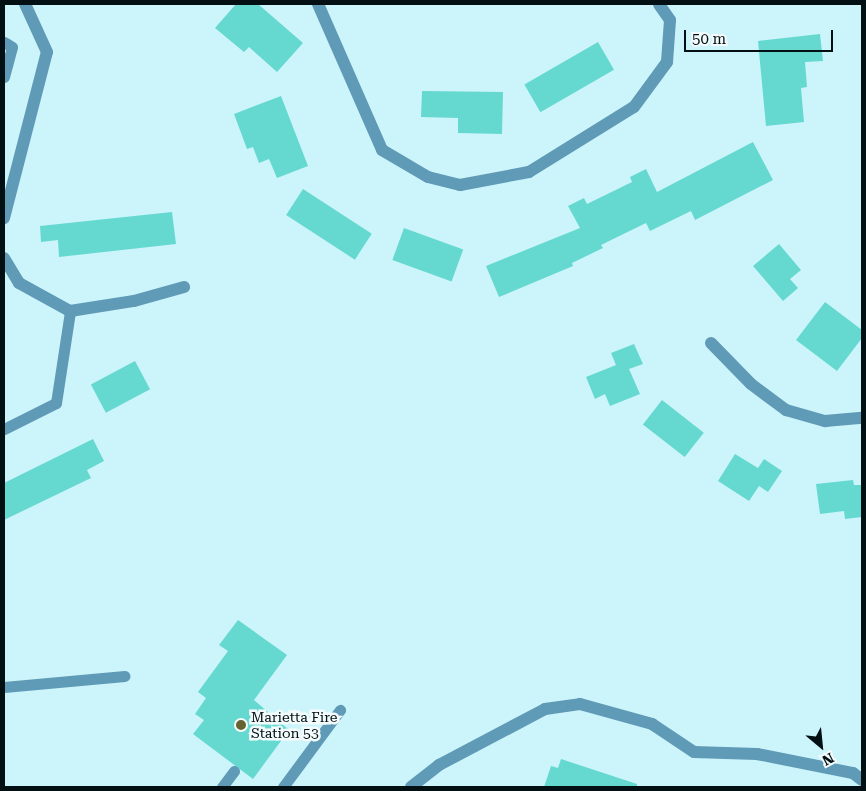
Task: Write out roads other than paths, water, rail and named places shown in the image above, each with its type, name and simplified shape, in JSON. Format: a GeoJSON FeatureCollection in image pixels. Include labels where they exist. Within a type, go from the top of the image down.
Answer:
{"type":"FeatureCollection","features":[{"type":"Feature","properties":{"kind":"street"},"geometry":{"type":"LineString","coordinates":[[4,218],[47,52],[25,4]]}},
{"type":"Feature","properties":{"kind":"street"},"geometry":{"type":"LineString","coordinates":[[318,4],[382,150],[428,177],[460,185],[529,172],[634,107],[667,62],[670,20],[659,4]]}},
{"type":"Feature","properties":{"kind":"street"},"geometry":{"type":"LineString","coordinates":[[4,258],[19,282],[70,311],[134,301],[184,287]]}},
{"type":"Feature","properties":{"kind":"street"},"geometry":{"type":"LineString","coordinates":[[711,343],[751,384],[786,410],[825,421],[862,418]]}},
{"type":"Feature","properties":{"kind":"street"},"geometry":{"type":"LineString","coordinates":[[411,787],[439,765],[545,709],[580,704],[652,724],[694,752],[757,754],[853,773],[862,780]]}},
{"type":"Feature","properties":{"kind":"lane"},"geometry":{"type":"LineString","coordinates":[[4,42],[12,47],[4,77]]}},
{"type":"Feature","properties":{"kind":"lane"},"geometry":{"type":"LineString","coordinates":[[4,429],[56,403],[70,311]]}},
{"type":"Feature","properties":{"kind":"lane"},"geometry":{"type":"LineString","coordinates":[[4,687],[125,676]]}},
{"type":"Feature","properties":{"kind":"lane"},"geometry":{"type":"LineString","coordinates":[[283,787],[340,710]]}},
{"type":"Feature","properties":{"kind":"lane"},"geometry":{"type":"LineString","coordinates":[[222,787],[234,771]]}},
{"type":"Feature","properties":{"kind":"place","name":"Marietta Fire Station 53"},"geometry":{"type":"Point","coordinates":[241,725]}}]}
